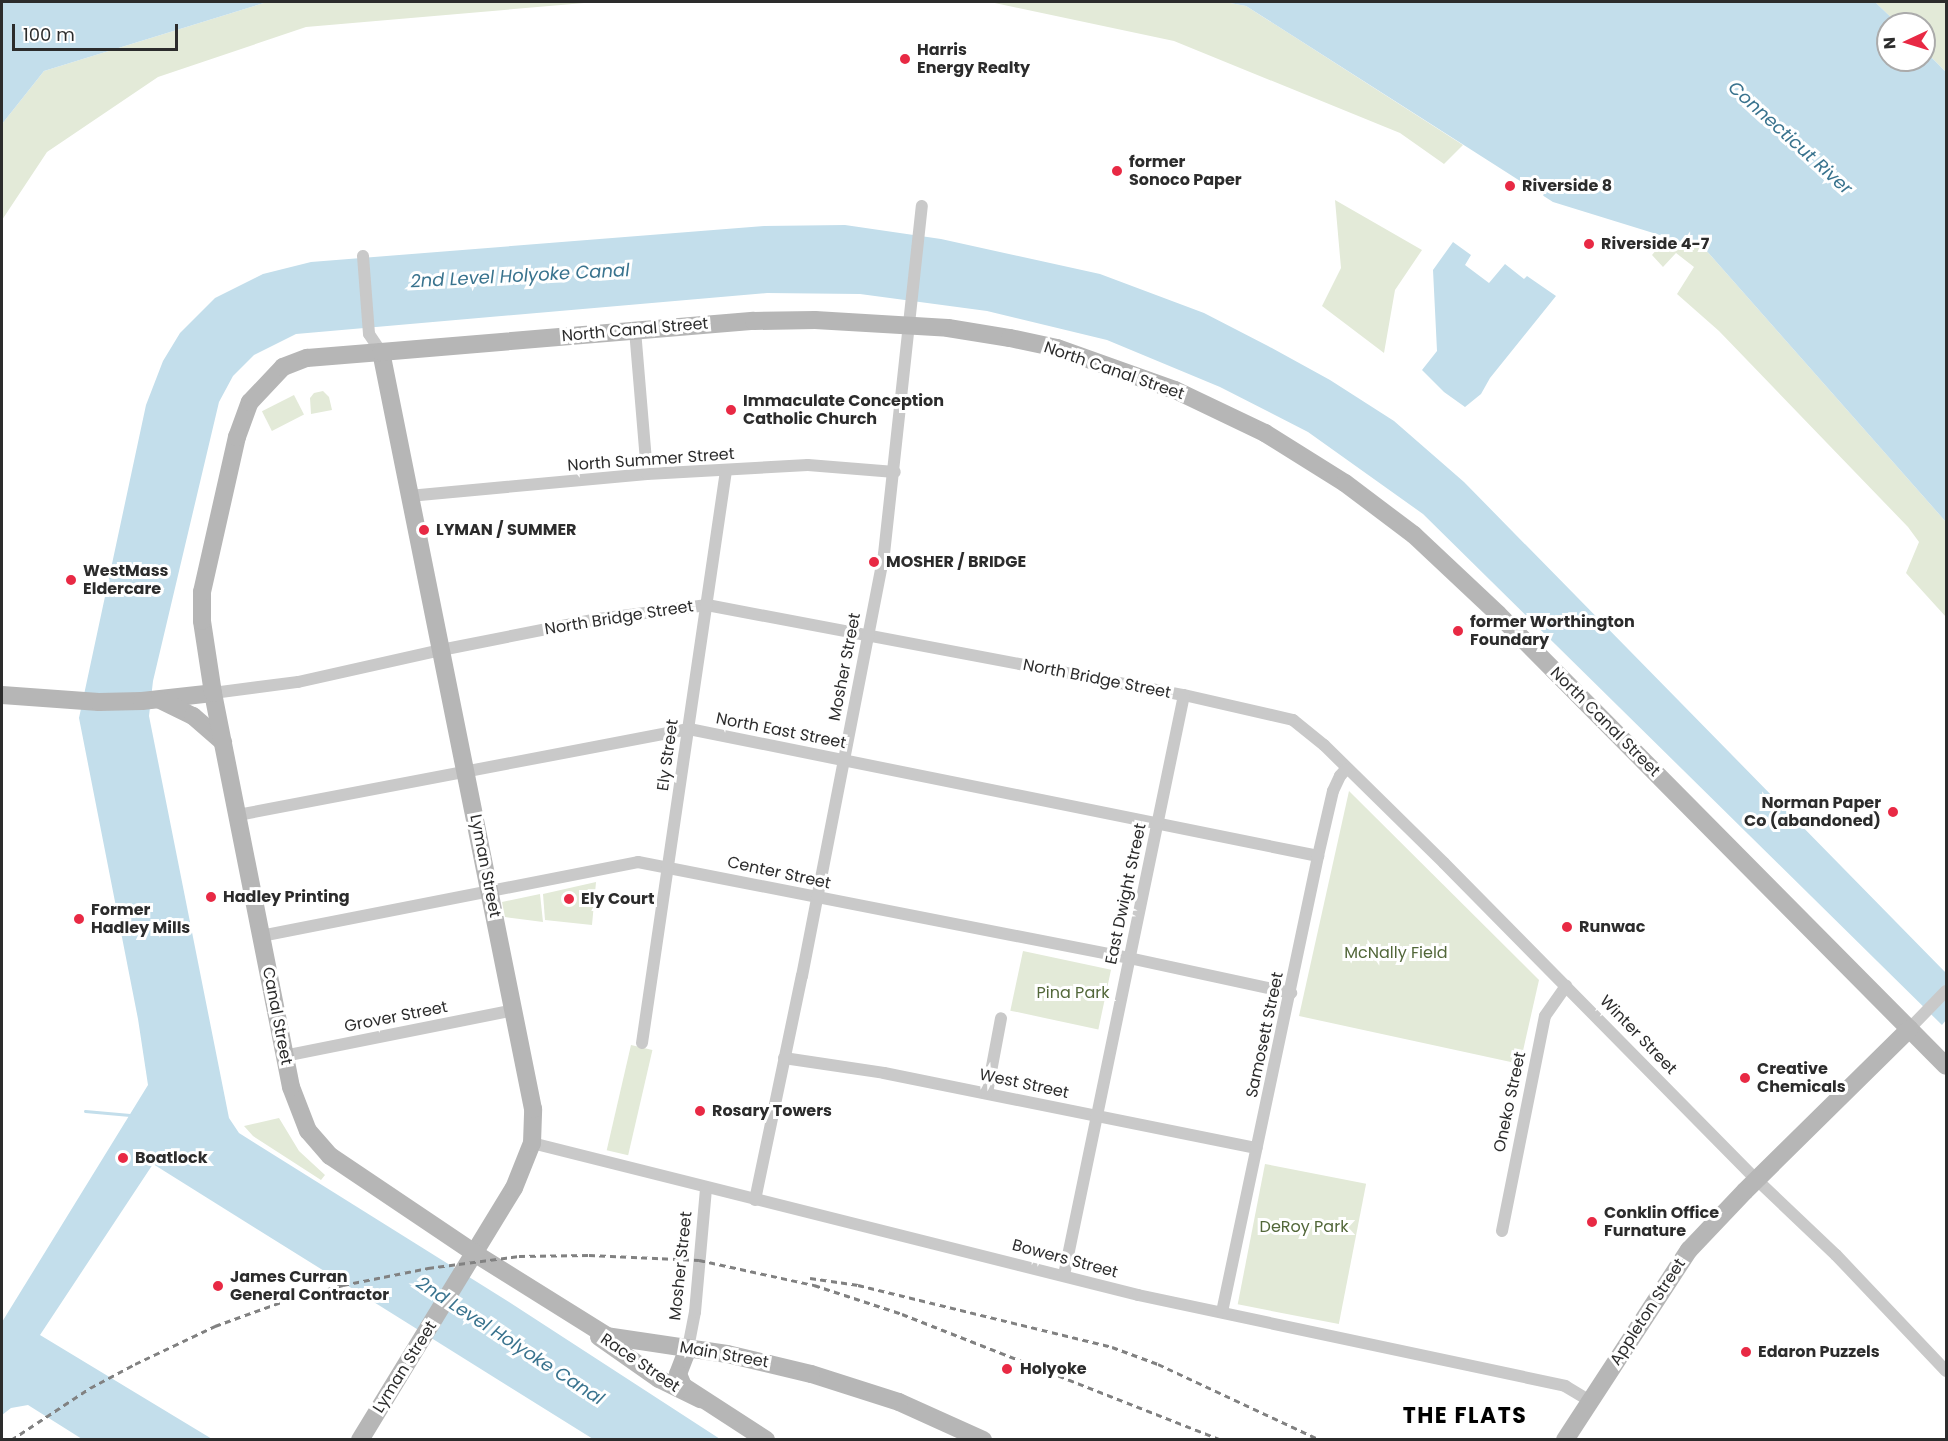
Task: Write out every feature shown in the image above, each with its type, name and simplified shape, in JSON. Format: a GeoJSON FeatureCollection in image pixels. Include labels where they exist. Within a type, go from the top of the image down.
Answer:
{"type":"FeatureCollection","features":[{"type":"Feature","properties":{"kind":"street","name":"Mosher Street"},"geometry":{"type":"LineString","coordinates":[[755,1200],[884,554],[895,471],[922,206]]}},
{"type":"Feature","properties":{"kind":"street","name":"Lyman Street"},"geometry":{"type":"LineString","coordinates":[[360,1440],[471,1262],[514,1188],[532,1143],[533,1109],[381,352],[368,329],[363,255]]}},
{"type":"Feature","properties":{"kind":"street","name":"North Canal Street"},"geometry":{"type":"LineString","coordinates":[[213,693],[202,621],[202,592],[237,437],[250,402],[265,383],[283,367],[307,358],[754,321],[814,320],[909,325],[1010,338],[1057,348],[1218,408],[1265,433],[1344,483],[1414,535],[1452,568],[1914,1024],[1947,1066]]}},
{"type":"Feature","properties":{"kind":"street"},"geometry":{"type":"LineString","coordinates":[[635,330],[647,474]]}},
{"type":"Feature","properties":{"kind":"street","name":"North Summer Street"},"geometry":{"type":"LineString","coordinates":[[409,496],[647,474],[808,465],[895,471]]}},
{"type":"Feature","properties":{"kind":"street","name":"Ely Street"},"geometry":{"type":"LineString","coordinates":[[642,1043],[726,471]]}},
{"type":"Feature","properties":{"kind":"street","name":"North Bridge Street"},"geometry":{"type":"LineString","coordinates":[[2,694],[99,702],[158,700],[298,682],[441,650],[598,619],[707,605],[1184,695],[1271,714],[1293,720],[1303,726]]}},
{"type":"Feature","properties":{"kind":"street","name":"Canal Street"},"geometry":{"type":"LineString","coordinates":[[213,693],[284,1056],[298,1113],[316,1143],[330,1156],[471,1262]]}},
{"type":"Feature","properties":{"kind":"street","name":"East Dwight Street"},"geometry":{"type":"LineString","coordinates":[[1064,1275],[1184,695]]}},
{"type":"Feature","properties":{"kind":"street"},"geometry":{"type":"LineString","coordinates":[[158,700],[193,716],[223,742]]}},
{"type":"Feature","properties":{"kind":"street","name":"Winter Street"},"geometry":{"type":"LineString","coordinates":[[1303,726],[1566,986],[1757,1180],[1836,1255],[1947,1371]]}},
{"type":"Feature","properties":{"kind":"street","name":"North East Street"},"geometry":{"type":"LineString","coordinates":[[238,815],[688,729],[1318,856]]}},
{"type":"Feature","properties":{"kind":"street","name":"Samosett Street"},"geometry":{"type":"LineString","coordinates":[[1222,1312],[1291,993],[1318,856],[1333,791],[1346,769]]}},
{"type":"Feature","properties":{"kind":"street","name":"Center Street"},"geometry":{"type":"LineString","coordinates":[[261,936],[622,863],[638,862],[1129,958],[1291,993]]}},
{"type":"Feature","properties":{"kind":"street","name":"Oneko Street"},"geometry":{"type":"LineString","coordinates":[[1502,1231],[1545,1016],[1566,986]]}},
{"type":"Feature","properties":{"kind":"street","name":"Appleton Street"},"geometry":{"type":"LineString","coordinates":[[1565,1440],[1689,1251],[1947,991]]}},
{"type":"Feature","properties":{"kind":"street","name":"Grover Street"},"geometry":{"type":"LineString","coordinates":[[284,1056],[514,1010]]}},
{"type":"Feature","properties":{"kind":"street"},"geometry":{"type":"LineString","coordinates":[[987,1093],[1001,1018]]}},
{"type":"Feature","properties":{"kind":"street","name":"West Street"},"geometry":{"type":"LineString","coordinates":[[784,1058],[884,1073],[1257,1148]]}},
{"type":"Feature","properties":{"kind":"street","name":"Bowers Street"},"geometry":{"type":"LineString","coordinates":[[532,1143],[1138,1295],[1564,1386],[1590,1401]]}},
{"type":"Feature","properties":{"kind":"street","name":"Mosher Street"},"geometry":{"type":"LineString","coordinates":[[688,1348],[694,1312],[706,1188]]}},
{"type":"Feature","properties":{"kind":"street","name":"Main Street"},"geometry":{"type":"LineString","coordinates":[[471,1262],[615,1338],[763,1361],[843,1383],[899,1402],[960,1435],[983,1440]]}},
{"type":"Feature","properties":{"kind":"street","name":"Race Street"},"geometry":{"type":"LineString","coordinates":[[582,1322],[612,1347],[658,1379],[700,1399],[766,1440]]}},
{"type":"Feature","properties":{"kind":"street","name":"Race Street"},"geometry":{"type":"LineString","coordinates":[[688,1348],[679,1366],[679,1380],[700,1399]]}},
{"type":"Feature","properties":{"kind":"green space"},"geometry":{"type":"Polygon","coordinates":[[[267,2],[596,2],[306,27],[158,77],[47,152],[2,220],[2,124],[44,71],[267,2]]]}},
{"type":"Feature","properties":{"kind":"green space"},"geometry":{"type":"Polygon","coordinates":[[[990,2],[1225,2],[1246,6],[1463,145],[1444,164],[1400,133],[1174,41],[990,2]]]}},
{"type":"Feature","properties":{"kind":"green space"},"geometry":{"type":"Polygon","coordinates":[[[1875,2],[1946,2],[1946,72],[1936,62],[1936,12],[1885,12],[1875,2]]]}},
{"type":"Feature","properties":{"kind":"green space"},"geometry":{"type":"Polygon","coordinates":[[[1335,200],[1422,250],[1395,290],[1384,353],[1322,306],[1341,268],[1335,200]]]}},
{"type":"Feature","properties":{"kind":"green space"},"geometry":{"type":"Polygon","coordinates":[[[1667,237],[1705,249],[1946,522],[1946,617],[1906,573],[1919,542],[1908,527],[1719,331],[1677,294],[1694,267],[1676,253],[1663,267],[1652,255],[1667,237]]]}},
{"type":"Feature","properties":{"kind":"green space"},"geometry":{"type":"Polygon","coordinates":[[[323,391],[329,397],[332,410],[311,414],[310,398],[314,393],[323,391]]]}},
{"type":"Feature","properties":{"kind":"green space"},"geometry":{"type":"Polygon","coordinates":[[[294,395],[304,415],[272,431],[262,411],[294,395]]]}},
{"type":"Feature","properties":{"kind":"green space","name":"McNally Field"},"geometry":{"type":"Polygon","coordinates":[[[1349,791],[1539,980],[1520,1064],[1299,1016],[1349,791]]]}},
{"type":"Feature","properties":{"kind":"green space","name":"Ely Court"},"geometry":{"type":"Polygon","coordinates":[[[596,882],[592,925],[545,920],[543,894],[596,882]]]}},
{"type":"Feature","properties":{"kind":"green space"},"geometry":{"type":"Polygon","coordinates":[[[540,894],[543,922],[505,917],[502,902],[540,894]]]}},
{"type":"Feature","properties":{"kind":"green space","name":"Pina Park"},"geometry":{"type":"Polygon","coordinates":[[[1023,951],[1111,970],[1098,1029],[1010,1011],[1023,951]]]}},
{"type":"Feature","properties":{"kind":"green space"},"geometry":{"type":"Polygon","coordinates":[[[631,1045],[652,1050],[628,1155],[607,1150],[631,1045]]]}},
{"type":"Feature","properties":{"kind":"green space"},"geometry":{"type":"Polygon","coordinates":[[[279,1118],[299,1151],[325,1175],[321,1180],[253,1136],[244,1126],[279,1118]]]}},
{"type":"Feature","properties":{"kind":"green space","name":"DeRoy Park"},"geometry":{"type":"Polygon","coordinates":[[[1265,1164],[1366,1184],[1339,1324],[1238,1304],[1265,1164]]]}},
{"type":"Feature","properties":{"kind":"water"},"geometry":{"type":"Polygon","coordinates":[[[2,2],[267,2],[44,71],[2,124],[2,2]]]}},
{"type":"Feature","properties":{"kind":"water","name":"Connecticut River"},"geometry":{"type":"Polygon","coordinates":[[[1225,2],[1875,2],[1885,12],[1876,12],[1876,72],[1936,72],[1936,62],[1946,72],[1946,522],[1705,249],[1553,202],[1246,6],[1225,2]]]}},
{"type":"Feature","properties":{"kind":"water","name":"2nd Level Holyoke Canal"},"geometry":{"type":"Polygon","coordinates":[[[845,225],[941,239],[1100,274],[1204,313],[1330,380],[1394,421],[1464,482],[1946,973],[1946,1020],[1942,1025],[1423,514],[1308,432],[1220,387],[1107,340],[987,311],[860,294],[767,293],[296,334],[254,355],[233,376],[219,402],[153,681],[149,716],[229,1118],[239,1133],[509,1302],[720,1439],[593,1439],[153,1164],[40,1335],[212,1439],[82,1439],[28,1405],[11,1408],[2,1415],[2,1322],[148,1085],[138,1019],[79,718],[146,405],[163,361],[180,333],[215,298],[263,274],[311,262],[764,226],[845,225]]]}},
{"type":"Feature","properties":{"kind":"water"},"geometry":{"type":"Polygon","coordinates":[[[1453,242],[1471,255],[1465,265],[1489,283],[1505,264],[1524,279],[1527,276],[1556,296],[1490,378],[1481,394],[1465,407],[1444,392],[1422,370],[1437,351],[1433,270],[1453,242]]]}},
{"type":"Feature","properties":{"kind":"waterway"},"geometry":{"type":"LineString","coordinates":[[85,1111],[130,1115]]}},
{"type":"Feature","properties":{"kind":"railway"},"geometry":{"type":"LineString","coordinates":[[11,1440],[90,1388],[135,1364],[215,1326],[287,1300],[343,1285],[428,1268],[519,1256],[589,1255],[699,1260],[814,1285],[902,1314],[1222,1440]]}},
{"type":"Feature","properties":{"kind":"railway"},"geometry":{"type":"LineString","coordinates":[[810,1278],[858,1285],[1112,1347],[1158,1364],[1320,1440]]}},
{"type":"Feature","properties":{"kind":"place","name":"Harris Energy Realty"},"geometry":{"type":"Point","coordinates":[905,59]}},
{"type":"Feature","properties":{"kind":"place","name":"former Sonoco Paper"},"geometry":{"type":"Point","coordinates":[1117,171]}},
{"type":"Feature","properties":{"kind":"place","name":"Riverside 8"},"geometry":{"type":"Point","coordinates":[1510,186]}},
{"type":"Feature","properties":{"kind":"place","name":"Riverside 4-7"},"geometry":{"type":"Point","coordinates":[1589,244]}},
{"type":"Feature","properties":{"kind":"place","name":"Immaculate Conception Catholic Church"},"geometry":{"type":"Point","coordinates":[731,410]}},
{"type":"Feature","properties":{"kind":"place","name":"LYMAN / SUMMER"},"geometry":{"type":"Point","coordinates":[424,530]}},
{"type":"Feature","properties":{"kind":"place","name":"MOSHER / BRIDGE"},"geometry":{"type":"Point","coordinates":[874,562]}},
{"type":"Feature","properties":{"kind":"place","name":"WestMass Eldercare"},"geometry":{"type":"Point","coordinates":[71,580]}},
{"type":"Feature","properties":{"kind":"place","name":"former Worthington Foundary"},"geometry":{"type":"Point","coordinates":[1458,631]}},
{"type":"Feature","properties":{"kind":"place","name":"Norman Paper Co (abandoned)"},"geometry":{"type":"Point","coordinates":[1893,812]}},
{"type":"Feature","properties":{"kind":"place","name":"Hadley Printing"},"geometry":{"type":"Point","coordinates":[211,897]}},
{"type":"Feature","properties":{"kind":"place","name":"Ely Court"},"geometry":{"type":"Point","coordinates":[569,899]}},
{"type":"Feature","properties":{"kind":"place","name":"Former Hadley Mills"},"geometry":{"type":"Point","coordinates":[79,919]}},
{"type":"Feature","properties":{"kind":"place","name":"Runwac"},"geometry":{"type":"Point","coordinates":[1567,927]}},
{"type":"Feature","properties":{"kind":"place","name":"Creative Chemicals"},"geometry":{"type":"Point","coordinates":[1745,1078]}},
{"type":"Feature","properties":{"kind":"place","name":"Rosary Towers"},"geometry":{"type":"Point","coordinates":[700,1111]}},
{"type":"Feature","properties":{"kind":"place","name":"Boatlock"},"geometry":{"type":"Point","coordinates":[123,1158]}},
{"type":"Feature","properties":{"kind":"place","name":"Conklin Office Furnature"},"geometry":{"type":"Point","coordinates":[1592,1222]}},
{"type":"Feature","properties":{"kind":"place","name":"James Curran General Contractor"},"geometry":{"type":"Point","coordinates":[218,1286]}},
{"type":"Feature","properties":{"kind":"place","name":"Edaron Puzzels"},"geometry":{"type":"Point","coordinates":[1746,1352]}},
{"type":"Feature","properties":{"kind":"place","name":"Holyoke"},"geometry":{"type":"Point","coordinates":[1007,1369]}},
{"type":"Feature","properties":{"kind":"district","name":"THE FLATS"},"geometry":{"type":"Point","coordinates":[1465,1416]}}]}
